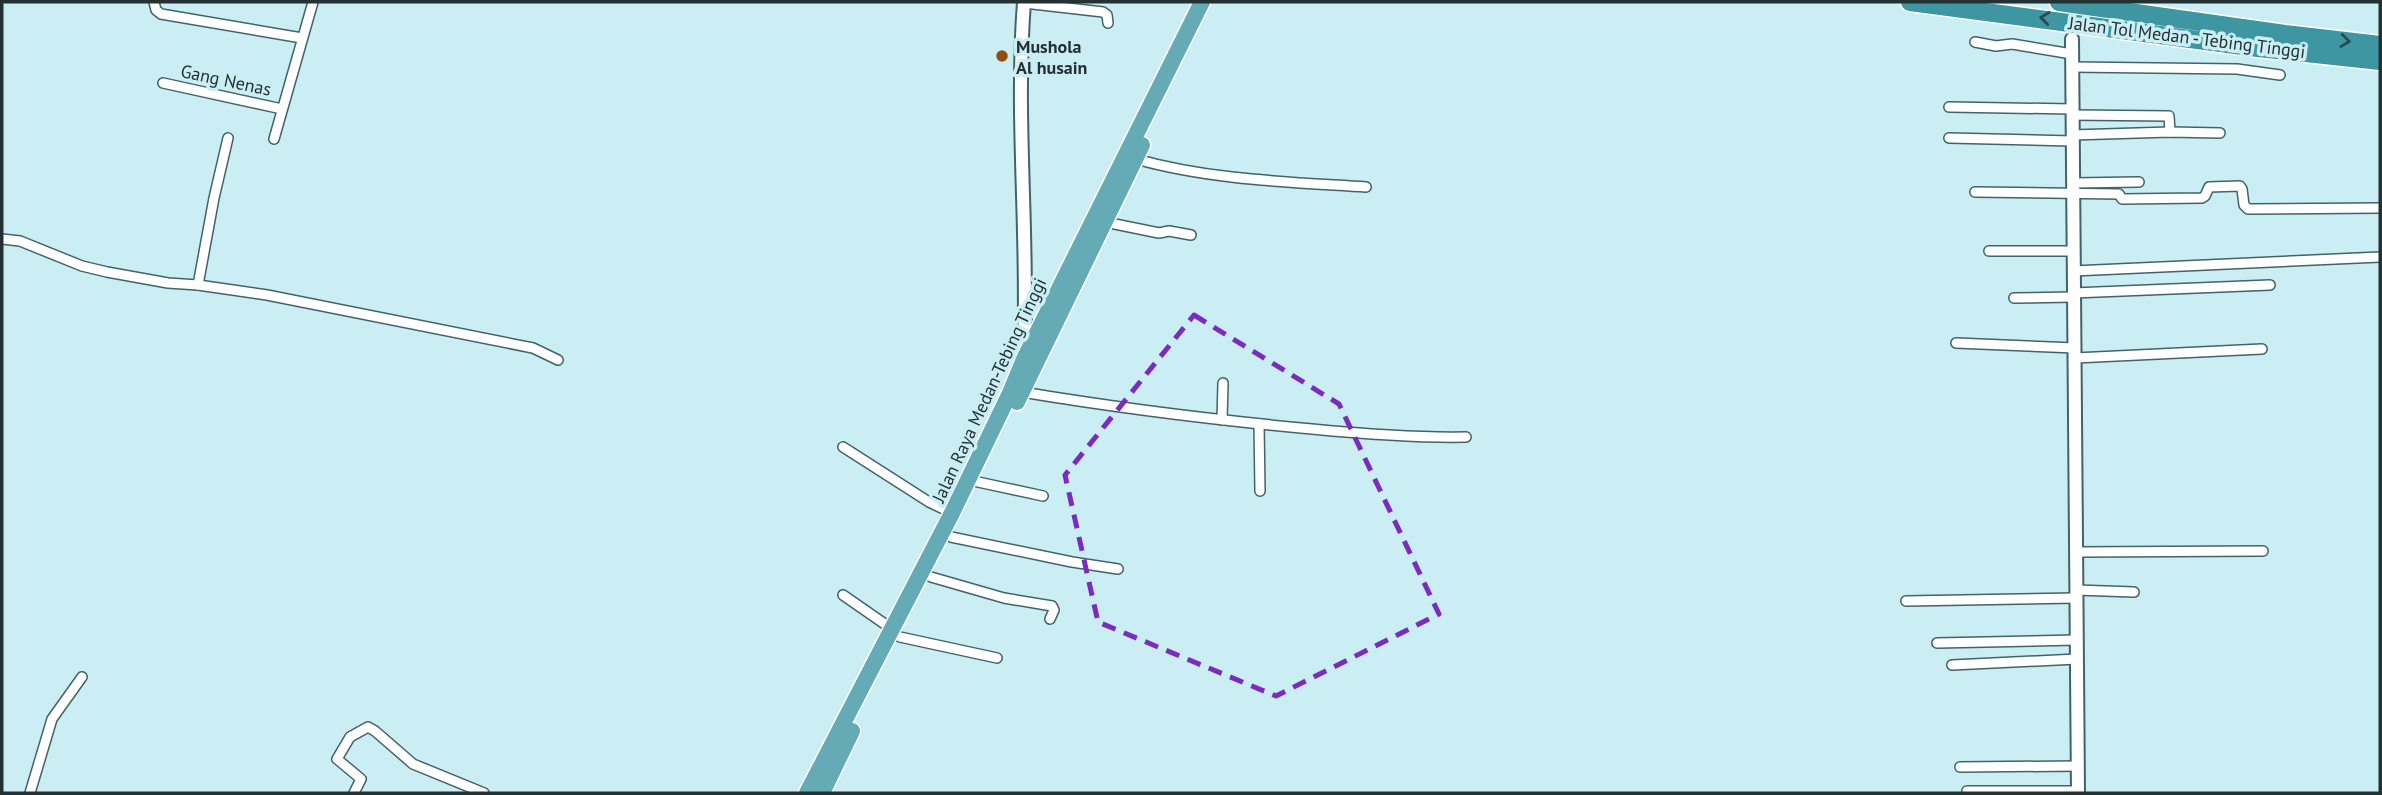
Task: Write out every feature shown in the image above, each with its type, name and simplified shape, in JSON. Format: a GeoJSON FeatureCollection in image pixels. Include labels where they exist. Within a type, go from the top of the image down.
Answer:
{"type":"FeatureCollection","features":[{"type":"Feature","properties":{"kind":"highway","name":"Jalan Raya Medan-Tebing Tinggi"},"geometry":{"type":"LineString","coordinates":[[807,793],[896,633],[931,577],[951,537],[1022,392],[1030,361],[1033,324],[1202,2]]}},
{"type":"Feature","properties":{"kind":"highway","name":"Jalan Raya Medan-Tebing Tinggi"},"geometry":{"type":"LineString","coordinates":[[822,793],[1010,393],[1105,222],[1213,2]]}},
{"type":"Feature","properties":{"kind":"highway","name":"Jalan Tol Medan - Tebing Tinggi"},"geometry":{"type":"LineString","coordinates":[[1910,2],[2258,48],[2380,61]]}},
{"type":"Feature","properties":{"kind":"highway","name":"Jalan Tol Medan - Tebing Tinggi"},"geometry":{"type":"LineString","coordinates":[[2059,2],[2380,45]]}},
{"type":"Feature","properties":{"kind":"street"},"geometry":{"type":"LineString","coordinates":[[155,2],[158,12],[165,15],[302,38]]}},
{"type":"Feature","properties":{"kind":"street"},"geometry":{"type":"LineString","coordinates":[[274,139],[313,2]]}},
{"type":"Feature","properties":{"kind":"street"},"geometry":{"type":"LineString","coordinates":[[1033,324],[1021,96],[1024,2],[1103,12],[1107,15],[1108,23]]}},
{"type":"Feature","properties":{"kind":"street"},"geometry":{"type":"LineString","coordinates":[[1967,791],[2078,792],[2072,39]]}},
{"type":"Feature","properties":{"kind":"street"},"geometry":{"type":"LineString","coordinates":[[1975,42],[1996,46],[2012,44],[2072,61],[2237,69],[2280,75]]}},
{"type":"Feature","properties":{"kind":"street","name":"Gang Nenas"},"geometry":{"type":"LineString","coordinates":[[163,83],[282,108]]}},
{"type":"Feature","properties":{"kind":"street"},"geometry":{"type":"LineString","coordinates":[[1949,107],[2169,116],[2170,132]]}},
{"type":"Feature","properties":{"kind":"street"},"geometry":{"type":"LineString","coordinates":[[1949,138],[2072,138],[2170,132],[2220,133]]}},
{"type":"Feature","properties":{"kind":"street"},"geometry":{"type":"LineString","coordinates":[[198,285],[228,138]]}},
{"type":"Feature","properties":{"kind":"street"},"geometry":{"type":"LineString","coordinates":[[1136,159],[1199,172],[1366,187]]}},
{"type":"Feature","properties":{"kind":"street"},"geometry":{"type":"LineString","coordinates":[[1975,192],[2074,189],[2139,182]]}},
{"type":"Feature","properties":{"kind":"street"},"geometry":{"type":"LineString","coordinates":[[2074,189],[2119,194],[2122,199],[2202,198],[2209,187],[2240,186],[2243,190],[2244,205],[2248,209],[2380,208]]}},
{"type":"Feature","properties":{"kind":"street"},"geometry":{"type":"LineString","coordinates":[[1105,222],[1159,233],[1169,231],[1191,235]]}},
{"type":"Feature","properties":{"kind":"street"},"geometry":{"type":"LineString","coordinates":[[2,239],[20,242],[82,266],[107,272],[168,284],[198,285],[267,295],[464,333],[533,348],[558,360]]}},
{"type":"Feature","properties":{"kind":"street"},"geometry":{"type":"LineString","coordinates":[[1989,251],[2074,251]]}},
{"type":"Feature","properties":{"kind":"street"},"geometry":{"type":"LineString","coordinates":[[2074,271],[2380,257]]}},
{"type":"Feature","properties":{"kind":"street"},"geometry":{"type":"LineString","coordinates":[[2014,298],[2270,285]]}},
{"type":"Feature","properties":{"kind":"street"},"geometry":{"type":"LineString","coordinates":[[1956,343],[2075,353],[2262,349]]}},
{"type":"Feature","properties":{"kind":"street"},"geometry":{"type":"LineString","coordinates":[[1222,419],[1223,383]]}},
{"type":"Feature","properties":{"kind":"street"},"geometry":{"type":"LineString","coordinates":[[1022,392],[1137,411],[1259,424],[1390,436],[1466,437]]}},
{"type":"Feature","properties":{"kind":"street"},"geometry":{"type":"LineString","coordinates":[[1259,424],[1261,491]]}},
{"type":"Feature","properties":{"kind":"street"},"geometry":{"type":"LineString","coordinates":[[844,447],[929,502],[953,513]]}},
{"type":"Feature","properties":{"kind":"street"},"geometry":{"type":"LineString","coordinates":[[978,482],[1043,496]]}},
{"type":"Feature","properties":{"kind":"street"},"geometry":{"type":"LineString","coordinates":[[951,537],[1118,569]]}},
{"type":"Feature","properties":{"kind":"street"},"geometry":{"type":"LineString","coordinates":[[2076,552],[2263,551]]}},
{"type":"Feature","properties":{"kind":"street"},"geometry":{"type":"LineString","coordinates":[[931,577],[1004,598],[1052,606],[1054,610],[1050,619]]}},
{"type":"Feature","properties":{"kind":"street"},"geometry":{"type":"LineString","coordinates":[[1906,601],[2134,593]]}},
{"type":"Feature","properties":{"kind":"street"},"geometry":{"type":"LineString","coordinates":[[843,594],[896,633],[997,658]]}},
{"type":"Feature","properties":{"kind":"street"},"geometry":{"type":"LineString","coordinates":[[1937,643],[2076,640]]}},
{"type":"Feature","properties":{"kind":"street"},"geometry":{"type":"LineString","coordinates":[[1952,665],[2077,659]]}},
{"type":"Feature","properties":{"kind":"street"},"geometry":{"type":"LineString","coordinates":[[30,793],[52,719],[82,677]]}},
{"type":"Feature","properties":{"kind":"street"},"geometry":{"type":"LineString","coordinates":[[354,793],[362,779],[337,759],[350,737],[368,727],[413,764],[484,793]]}},
{"type":"Feature","properties":{"kind":"street"},"geometry":{"type":"LineString","coordinates":[[1960,767],[2078,766]]}},
{"type":"Feature","properties":{"kind":"highlighted area"},"geometry":{"type":"Polygon","coordinates":[[[1194,315],[1339,404],[1439,614],[1276,696],[1098,622],[1065,475],[1194,315]]]}},
{"type":"Feature","properties":{"kind":"place","name":"Mushola Al husain"},"geometry":{"type":"Point","coordinates":[1002,56]}}]}
